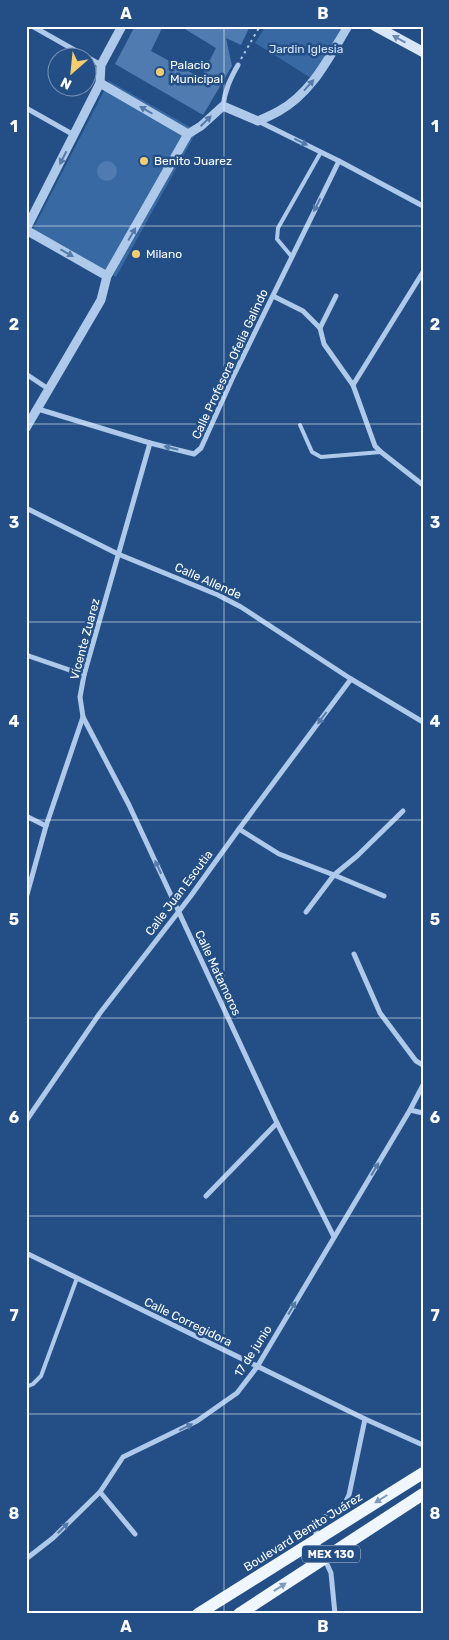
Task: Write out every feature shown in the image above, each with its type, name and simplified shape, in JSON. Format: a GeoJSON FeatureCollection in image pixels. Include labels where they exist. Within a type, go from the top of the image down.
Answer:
{"type":"FeatureCollection","features":[{"type":"Feature","properties":{"kind":"main road"},"geometry":{"type":"LineString","coordinates":[[375,26],[423,52]]}},
{"type":"Feature","properties":{"kind":"main road","name":"Boulevard Benito Juárez"},"geometry":{"type":"LineString","coordinates":[[198,1614],[423,1474]]}},
{"type":"Feature","properties":{"kind":"main road","name":"MEX 130"},"geometry":{"type":"LineString","coordinates":[[239,1614],[423,1494]]}},
{"type":"Feature","properties":{"kind":"street"},"geometry":{"type":"LineString","coordinates":[[32,26],[101,65]]}},
{"type":"Feature","properties":{"kind":"street"},"geometry":{"type":"LineString","coordinates":[[107,276],[26,230],[100,83],[101,65],[122,26]]}},
{"type":"Feature","properties":{"kind":"street"},"geometry":{"type":"LineString","coordinates":[[258,121],[280,111],[300,95],[316,78],[348,26]]}},
{"type":"Feature","properties":{"kind":"street"},"geometry":{"type":"LineString","coordinates":[[26,428],[101,300],[107,276],[188,134],[202,126],[223,106],[229,81],[238,65]]}},
{"type":"Feature","properties":{"kind":"street"},"geometry":{"type":"LineString","coordinates":[[100,83],[188,134]]}},
{"type":"Feature","properties":{"kind":"street"},"geometry":{"type":"LineString","coordinates":[[223,106],[321,152],[423,206]]}},
{"type":"Feature","properties":{"kind":"street"},"geometry":{"type":"LineString","coordinates":[[26,108],[74,135]]}},
{"type":"Feature","properties":{"kind":"street","name":"Calle Profesora Ofelia Galindo"},"geometry":{"type":"LineString","coordinates":[[38,409],[194,454],[201,448],[232,379],[339,161]]}},
{"type":"Feature","properties":{"kind":"street"},"geometry":{"type":"LineString","coordinates":[[354,384],[423,272]]}},
{"type":"Feature","properties":{"kind":"street"},"geometry":{"type":"LineString","coordinates":[[273,296],[303,311],[320,328],[324,344],[354,384],[375,446],[423,485]]}},
{"type":"Feature","properties":{"kind":"street"},"geometry":{"type":"LineString","coordinates":[[320,328],[336,296]]}},
{"type":"Feature","properties":{"kind":"street"},"geometry":{"type":"LineString","coordinates":[[26,374],[50,390]]}},
{"type":"Feature","properties":{"kind":"street","name":"Vicente Zuarez"},"geometry":{"type":"LineString","coordinates":[[26,898],[46,826],[83,717],[80,697],[84,675],[150,442]]}},
{"type":"Feature","properties":{"kind":"street","name":"Calle Allende"},"geometry":{"type":"LineString","coordinates":[[26,508],[118,554],[218,595],[423,722]]}},
{"type":"Feature","properties":{"kind":"street"},"geometry":{"type":"LineString","coordinates":[[26,656],[84,675]]}},
{"type":"Feature","properties":{"kind":"street","name":"Calle Juan Escutia"},"geometry":{"type":"LineString","coordinates":[[26,1121],[100,1013],[179,912],[352,679]]}},
{"type":"Feature","properties":{"kind":"street","name":"Calle Matamoros"},"geometry":{"type":"LineString","coordinates":[[83,717],[129,806],[277,1124],[334,1237]]}},
{"type":"Feature","properties":{"kind":"street"},"geometry":{"type":"LineString","coordinates":[[306,912],[334,875],[357,856],[402,811]]}},
{"type":"Feature","properties":{"kind":"street"},"geometry":{"type":"LineString","coordinates":[[26,816],[46,826]]}},
{"type":"Feature","properties":{"kind":"street"},"geometry":{"type":"LineString","coordinates":[[239,829],[279,854],[384,896]]}},
{"type":"Feature","properties":{"kind":"street"},"geometry":{"type":"LineString","coordinates":[[354,954],[380,1013],[416,1061],[423,1065]]}},
{"type":"Feature","properties":{"kind":"street","name":"17 de junio"},"geometry":{"type":"LineString","coordinates":[[26,1559],[52,1538],[100,1492],[123,1457],[197,1421],[236,1393],[257,1367],[423,1085]]}},
{"type":"Feature","properties":{"kind":"street"},"geometry":{"type":"LineString","coordinates":[[410,1110],[423,1113]]}},
{"type":"Feature","properties":{"kind":"street"},"geometry":{"type":"LineString","coordinates":[[206,1196],[277,1124]]}},
{"type":"Feature","properties":{"kind":"street","name":"Calle Corregidora"},"geometry":{"type":"LineString","coordinates":[[26,1253],[257,1367],[423,1445]]}},
{"type":"Feature","properties":{"kind":"street"},"geometry":{"type":"LineString","coordinates":[[335,1614],[331,1573],[316,1540],[316,1527],[323,1518],[344,1505],[349,1495],[365,1419]]}},
{"type":"Feature","properties":{"kind":"street"},"geometry":{"type":"LineString","coordinates":[[100,1492],[134,1534]]}},
{"type":"Feature","properties":{"kind":"lane"},"geometry":{"type":"LineString","coordinates":[[292,257],[277,239],[278,228],[321,152]]}},
{"type":"Feature","properties":{"kind":"lane"},"geometry":{"type":"LineString","coordinates":[[300,425],[312,452],[321,457],[381,452]]}},
{"type":"Feature","properties":{"kind":"lane"},"geometry":{"type":"LineString","coordinates":[[26,1386],[33,1384],[42,1376],[77,1278]]}},
{"type":"Feature","properties":{"kind":"path"},"geometry":{"type":"LineString","coordinates":[[238,65],[260,26]]}},
{"type":"Feature","properties":{"kind":"green space","name":"Jardin Iglesia"},"geometry":{"type":"Polygon","coordinates":[[[266,26],[342,26],[316,81],[255,43],[266,26]]]}},
{"type":"Feature","properties":{"kind":"green space"},"geometry":{"type":"Polygon","coordinates":[[[109,81],[197,131],[116,277],[32,231],[109,81]]]}},
{"type":"Feature","properties":{"kind":"building","name":"Palacio Municipal"},"geometry":{"type":"Polygon","coordinates":[[[135,26],[163,26],[151,51],[201,78],[216,48],[180,26],[250,26],[241,45],[226,38],[232,66],[203,115],[115,64],[135,26]]]}},
{"type":"Feature","properties":{"kind":"building"},"geometry":{"type":"Polygon","coordinates":[[[107,161],[114,164],[117,171],[114,178],[107,181],[100,178],[97,171],[100,164],[107,161]]]}},
{"type":"Feature","properties":{"kind":"place","name":"Palacio Municipal"},"geometry":{"type":"Point","coordinates":[160,72]}},
{"type":"Feature","properties":{"kind":"place","name":"Benito Juarez"},"geometry":{"type":"Point","coordinates":[144,161]}},
{"type":"Feature","properties":{"kind":"place","name":"Milano"},"geometry":{"type":"Point","coordinates":[136,254]}}]}
